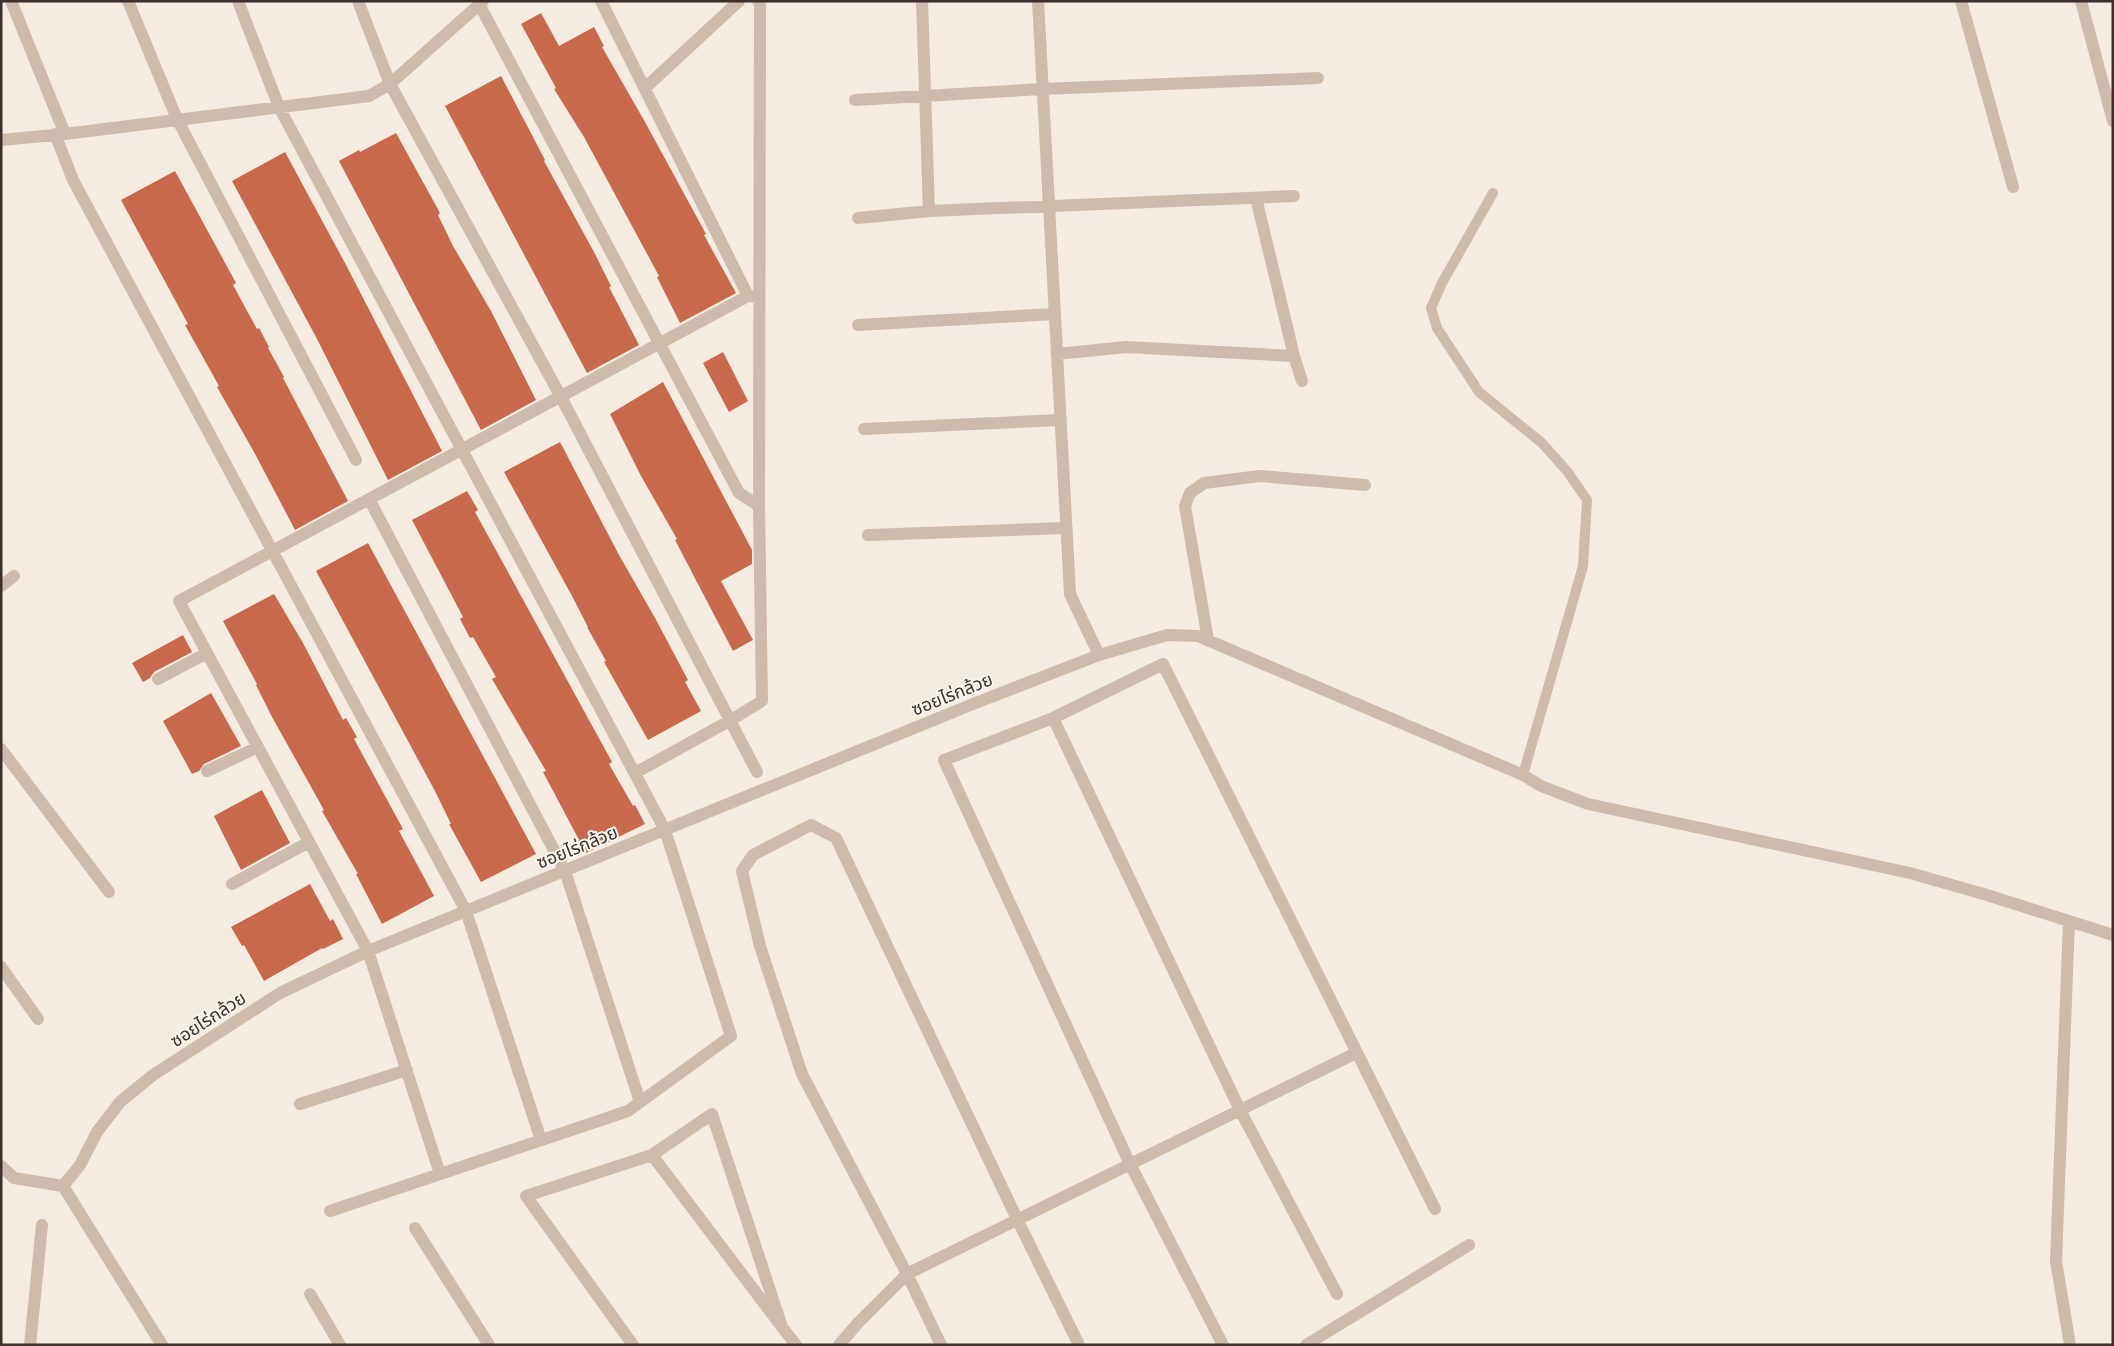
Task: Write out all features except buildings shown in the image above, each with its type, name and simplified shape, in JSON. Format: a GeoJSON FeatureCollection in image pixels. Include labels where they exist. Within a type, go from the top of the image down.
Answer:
{"type":"FeatureCollection","features":[{"type":"Feature","properties":{"kind":"street"},"geometry":{"type":"LineString","coordinates":[[11,1],[60,134],[73,180],[466,911],[541,1140]]}},
{"type":"Feature","properties":{"kind":"street"},"geometry":{"type":"LineString","coordinates":[[128,1],[177,119],[356,460]]}},
{"type":"Feature","properties":{"kind":"street"},"geometry":{"type":"LineString","coordinates":[[238,1],[278,107],[665,830],[731,1036],[628,1111],[330,1211]]}},
{"type":"Feature","properties":{"kind":"street"},"geometry":{"type":"LineString","coordinates":[[358,1],[390,84],[561,396],[757,772]]}},
{"type":"Feature","properties":{"kind":"street"},"geometry":{"type":"LineString","coordinates":[[601,1],[754,296]]}},
{"type":"Feature","properties":{"kind":"street"},"geometry":{"type":"LineString","coordinates":[[645,88],[739,1]]}},
{"type":"Feature","properties":{"kind":"street"},"geometry":{"type":"LineString","coordinates":[[635,773],[731,720],[762,700],[754,296],[760,5],[758,1]]}},
{"type":"Feature","properties":{"kind":"street"},"geometry":{"type":"LineString","coordinates":[[922,1],[929,211]]}},
{"type":"Feature","properties":{"kind":"street"},"geometry":{"type":"LineString","coordinates":[[1038,1],[1070,594],[1099,655]]}},
{"type":"Feature","properties":{"kind":"street"},"geometry":{"type":"LineString","coordinates":[[1961,1],[2013,186]]}},
{"type":"Feature","properties":{"kind":"street"},"geometry":{"type":"LineString","coordinates":[[2081,1],[2113,121]]}},
{"type":"Feature","properties":{"kind":"street"},"geometry":{"type":"LineString","coordinates":[[1,140],[369,96],[390,84],[481,3],[739,493],[759,506]]}},
{"type":"Feature","properties":{"kind":"street"},"geometry":{"type":"LineString","coordinates":[[855,100],[1042,89],[1318,78]]}},
{"type":"Feature","properties":{"kind":"street"},"geometry":{"type":"LineString","coordinates":[[858,218],[929,211],[1294,196]]}},
{"type":"Feature","properties":{"kind":"street"},"geometry":{"type":"LineString","coordinates":[[1256,198],[1294,356],[1302,381]]}},
{"type":"Feature","properties":{"kind":"street"},"geometry":{"type":"LineString","coordinates":[[440,1174],[368,951],[179,601],[659,344],[754,296]]}},
{"type":"Feature","properties":{"kind":"street"},"geometry":{"type":"LineString","coordinates":[[858,325],[1054,314]]}},
{"type":"Feature","properties":{"kind":"street"},"geometry":{"type":"LineString","coordinates":[[1057,354],[1126,347],[1294,356]]}},
{"type":"Feature","properties":{"kind":"street"},"geometry":{"type":"LineString","coordinates":[[864,430],[1060,420]]}},
{"type":"Feature","properties":{"kind":"street"},"geometry":{"type":"LineString","coordinates":[[1208,640],[1185,506],[1190,493],[1204,483],[1260,476],[1365,485]]}},
{"type":"Feature","properties":{"kind":"street"},"geometry":{"type":"LineString","coordinates":[[369,499],[565,870],[640,1102]]}},
{"type":"Feature","properties":{"kind":"street"},"geometry":{"type":"LineString","coordinates":[[868,535],[1066,528]]}},
{"type":"Feature","properties":{"kind":"street"},"geometry":{"type":"LineString","coordinates":[[1,586],[14,576]]}},
{"type":"Feature","properties":{"kind":"street","name":"ซอยไร่กล้วย"},"geometry":{"type":"LineString","coordinates":[[63,1186],[80,1165],[97,1132],[120,1102],[153,1075],[280,993],[368,951],[973,704],[1099,655],[1167,635],[1198,636],[1208,640],[1522,775],[1541,786],[1588,804],[1910,873],[1987,894],[2113,935]]}},
{"type":"Feature","properties":{"kind":"street"},"geometry":{"type":"LineString","coordinates":[[158,679],[207,653]]}},
{"type":"Feature","properties":{"kind":"street"},"geometry":{"type":"LineString","coordinates":[[1223,1345],[1130,1164],[944,760],[1053,718],[1163,664],[1434,1209]]}},
{"type":"Feature","properties":{"kind":"street"},"geometry":{"type":"LineString","coordinates":[[1053,718],[1240,1110],[1337,1294]]}},
{"type":"Feature","properties":{"kind":"street"},"geometry":{"type":"LineString","coordinates":[[208,771],[258,747]]}},
{"type":"Feature","properties":{"kind":"street"},"geometry":{"type":"LineString","coordinates":[[1,749],[108,892]]}},
{"type":"Feature","properties":{"kind":"street"},"geometry":{"type":"LineString","coordinates":[[941,1345],[907,1274],[802,1074],[760,946],[742,871],[753,855],[811,825],[836,838],[1017,1219],[1080,1345]]}},
{"type":"Feature","properties":{"kind":"street"},"geometry":{"type":"LineString","coordinates":[[232,884],[309,842]]}},
{"type":"Feature","properties":{"kind":"street"},"geometry":{"type":"LineString","coordinates":[[2069,921],[2056,1260],[2070,1345]]}},
{"type":"Feature","properties":{"kind":"street"},"geometry":{"type":"LineString","coordinates":[[1,967],[38,1020]]}},
{"type":"Feature","properties":{"kind":"street"},"geometry":{"type":"LineString","coordinates":[[839,1345],[907,1274],[1356,1053]]}},
{"type":"Feature","properties":{"kind":"street"},"geometry":{"type":"LineString","coordinates":[[300,1104],[407,1070]]}},
{"type":"Feature","properties":{"kind":"street"},"geometry":{"type":"LineString","coordinates":[[633,1345],[526,1196],[652,1155],[712,1114],[782,1327]]}},
{"type":"Feature","properties":{"kind":"street"},"geometry":{"type":"LineString","coordinates":[[652,1155],[796,1345]]}},
{"type":"Feature","properties":{"kind":"street"},"geometry":{"type":"LineString","coordinates":[[1,1166],[14,1178],[63,1186],[162,1345]]}},
{"type":"Feature","properties":{"kind":"street"},"geometry":{"type":"LineString","coordinates":[[30,1345],[42,1224]]}},
{"type":"Feature","properties":{"kind":"street"},"geometry":{"type":"LineString","coordinates":[[415,1228],[488,1345]]}},
{"type":"Feature","properties":{"kind":"street"},"geometry":{"type":"LineString","coordinates":[[1306,1345],[1469,1245]]}},
{"type":"Feature","properties":{"kind":"street"},"geometry":{"type":"LineString","coordinates":[[310,1294],[340,1345]]}},
{"type":"Feature","properties":{"kind":"lane"},"geometry":{"type":"LineString","coordinates":[[1493,193],[1442,283],[1431,308],[1437,328],[1480,392],[1542,443],[1567,471],[1587,500],[1583,566],[1522,775]]}}]}
